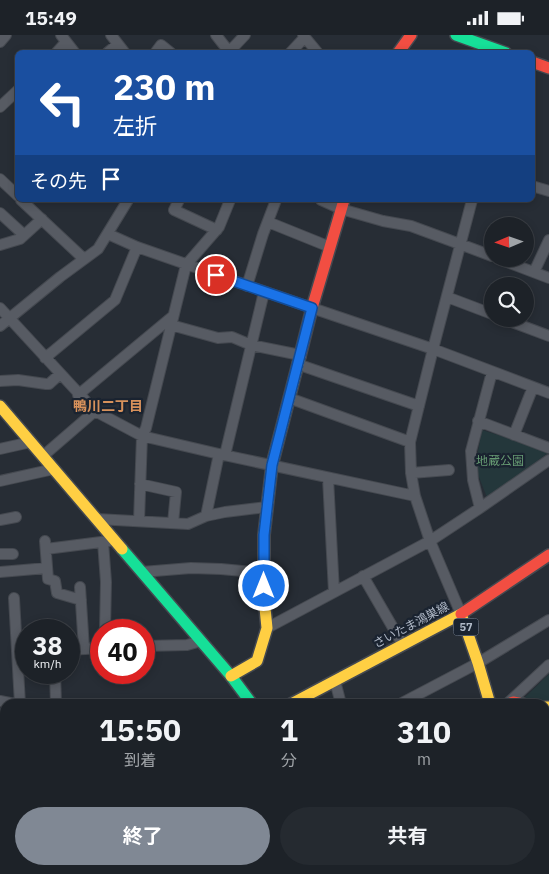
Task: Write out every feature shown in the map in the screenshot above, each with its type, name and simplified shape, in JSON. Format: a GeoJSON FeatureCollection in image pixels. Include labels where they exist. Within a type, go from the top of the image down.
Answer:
{"type":"FeatureCollection","features":[{"type":"Feature","properties":{"kind":"street"},"geometry":{"type":"LineString","coordinates":[[0,41],[6,35]]}},
{"type":"Feature","properties":{"kind":"street"},"geometry":{"type":"LineString","coordinates":[[111,35],[122,48]]}},
{"type":"Feature","properties":{"kind":"street"},"geometry":{"type":"LineString","coordinates":[[216,35],[227,50]]}},
{"type":"Feature","properties":{"kind":"street"},"geometry":{"type":"LineString","coordinates":[[231,50],[245,35]]}},
{"type":"Feature","properties":{"kind":"street"},"geometry":{"type":"LineString","coordinates":[[403,50],[411,35]]}},
{"type":"Feature","properties":{"kind":"street"},"geometry":{"type":"LineString","coordinates":[[456,35],[498,50]]}},
{"type":"Feature","properties":{"kind":"street"},"geometry":{"type":"LineString","coordinates":[[292,50],[304,36],[316,50]]}},
{"type":"Feature","properties":{"kind":"street"},"geometry":{"type":"LineString","coordinates":[[58,50],[64,38],[73,50]]}},
{"type":"Feature","properties":{"kind":"street"},"geometry":{"type":"LineString","coordinates":[[157,50],[160,45],[167,50]]}},
{"type":"Feature","properties":{"kind":"street"},"geometry":{"type":"LineString","coordinates":[[535,63],[549,68]]}},
{"type":"Feature","properties":{"kind":"street"},"geometry":{"type":"LineString","coordinates":[[1,104],[15,92]]}},
{"type":"Feature","properties":{"kind":"street"},"geometry":{"type":"LineString","coordinates":[[0,179],[15,193]]}},
{"type":"Feature","properties":{"kind":"street"},"geometry":{"type":"LineString","coordinates":[[535,187],[549,191]]}},
{"type":"Feature","properties":{"kind":"street"},"geometry":{"type":"LineString","coordinates":[[24,202],[84,259]]}},
{"type":"Feature","properties":{"kind":"street"},"geometry":{"type":"LineString","coordinates":[[0,326],[98,249],[127,202]]}},
{"type":"Feature","properties":{"kind":"street"},"geometry":{"type":"LineString","coordinates":[[178,202],[174,210],[217,230]]}},
{"type":"Feature","properties":{"kind":"street"},"geometry":{"type":"LineString","coordinates":[[140,521],[142,436],[146,428],[186,265],[217,230],[229,202]]}},
{"type":"Feature","properties":{"kind":"street"},"geometry":{"type":"LineString","coordinates":[[247,286],[275,202]]}},
{"type":"Feature","properties":{"kind":"street"},"geometry":{"type":"LineString","coordinates":[[471,202],[410,442],[411,473],[415,495],[430,541],[461,614],[549,555]]}},
{"type":"Feature","properties":{"kind":"street"},"geometry":{"type":"LineString","coordinates":[[231,676],[257,661],[268,628],[264,598],[264,535],[272,465],[312,308],[343,204],[383,221],[411,226],[484,253]]}},
{"type":"Feature","properties":{"kind":"street"},"geometry":{"type":"LineString","coordinates":[[0,213],[24,235]]}},
{"type":"Feature","properties":{"kind":"street"},"geometry":{"type":"LineString","coordinates":[[0,245],[20,239],[42,219]]}},
{"type":"Feature","properties":{"kind":"street"},"geometry":{"type":"LineString","coordinates":[[268,222],[330,247]]}},
{"type":"Feature","properties":{"kind":"street"},"geometry":{"type":"LineString","coordinates":[[108,234],[186,265],[433,349],[549,393]]}},
{"type":"Feature","properties":{"kind":"street"},"geometry":{"type":"LineString","coordinates":[[534,272],[549,240]]}},
{"type":"Feature","properties":{"kind":"street"},"geometry":{"type":"LineString","coordinates":[[45,358],[115,300],[137,247]]}},
{"type":"Feature","properties":{"kind":"street"},"geometry":{"type":"LineString","coordinates":[[521,267],[549,278]]}},
{"type":"Feature","properties":{"kind":"street"},"geometry":{"type":"LineString","coordinates":[[206,516],[264,292]]}},
{"type":"Feature","properties":{"kind":"street"},"geometry":{"type":"LineString","coordinates":[[446,297],[484,311]]}},
{"type":"Feature","properties":{"kind":"street"},"geometry":{"type":"LineString","coordinates":[[0,308],[78,395],[95,411],[142,436],[328,478],[415,495]]}},
{"type":"Feature","properties":{"kind":"street"},"geometry":{"type":"LineString","coordinates":[[172,321],[218,338],[232,337],[419,405]]}},
{"type":"Feature","properties":{"kind":"street"},"geometry":{"type":"LineString","coordinates":[[78,395],[172,321]]}},
{"type":"Feature","properties":{"kind":"street"},"geometry":{"type":"LineString","coordinates":[[525,327],[549,336]]}},
{"type":"Feature","properties":{"kind":"street"},"geometry":{"type":"LineString","coordinates":[[480,507],[473,480],[471,451],[492,372]]}},
{"type":"Feature","properties":{"kind":"street"},"geometry":{"type":"LineString","coordinates":[[0,381],[18,380],[46,385],[60,374]]}},
{"type":"Feature","properties":{"kind":"street"},"geometry":{"type":"LineString","coordinates":[[514,435],[533,387]]}},
{"type":"Feature","properties":{"kind":"street"},"geometry":{"type":"LineString","coordinates":[[289,399],[410,442]]}},
{"type":"Feature","properties":{"kind":"street"},"geometry":{"type":"LineString","coordinates":[[0,406],[4,417],[31,442],[97,519],[108,541],[142,572],[231,676],[248,699]]}},
{"type":"Feature","properties":{"kind":"street"},"geometry":{"type":"LineString","coordinates":[[43,457],[95,411]]}},
{"type":"Feature","properties":{"kind":"street"},"geometry":{"type":"LineString","coordinates":[[478,421],[549,448]]}},
{"type":"Feature","properties":{"kind":"street"},"geometry":{"type":"LineString","coordinates":[[0,449],[31,442]]}},
{"type":"Feature","properties":{"kind":"street"},"geometry":{"type":"LineString","coordinates":[[268,628],[430,541],[549,460]]}},
{"type":"Feature","properties":{"kind":"street"},"geometry":{"type":"LineString","coordinates":[[0,481],[54,469]]}},
{"type":"Feature","properties":{"kind":"street"},"geometry":{"type":"LineString","coordinates":[[411,473],[449,470]]}},
{"type":"Feature","properties":{"kind":"street"},"geometry":{"type":"LineString","coordinates":[[328,478],[334,592]]}},
{"type":"Feature","properties":{"kind":"street"},"geometry":{"type":"LineString","coordinates":[[140,484],[176,492],[174,523]]}},
{"type":"Feature","properties":{"kind":"street"},"geometry":{"type":"LineString","coordinates":[[97,519],[188,524],[206,516],[267,507]]}},
{"type":"Feature","properties":{"kind":"street"},"geometry":{"type":"LineString","coordinates":[[0,520],[16,517]]}},
{"type":"Feature","properties":{"kind":"street"},"geometry":{"type":"LineString","coordinates":[[81,600],[57,593],[55,581],[48,579],[46,545],[108,541]]}},
{"type":"Feature","properties":{"kind":"street"},"geometry":{"type":"LineString","coordinates":[[105,619],[108,541]]}},
{"type":"Feature","properties":{"kind":"street"},"geometry":{"type":"LineString","coordinates":[[0,554],[13,554]]}},
{"type":"Feature","properties":{"kind":"street"},"geometry":{"type":"LineString","coordinates":[[0,572],[48,568]]}},
{"type":"Feature","properties":{"kind":"street"},"geometry":{"type":"LineString","coordinates":[[142,572],[191,568],[264,573]]}},
{"type":"Feature","properties":{"kind":"street"},"geometry":{"type":"LineString","coordinates":[[363,576],[402,645]]}},
{"type":"Feature","properties":{"kind":"street"},"geometry":{"type":"LineString","coordinates":[[80,587],[84,649]]}},
{"type":"Feature","properties":{"kind":"street"},"geometry":{"type":"LineString","coordinates":[[14,598],[17,619]]}},
{"type":"Feature","properties":{"kind":"street","name":"さいたま鴻巣線"},"geometry":{"type":"LineString","coordinates":[[301,699],[461,614],[489,699]]}},
{"type":"Feature","properties":{"kind":"street"},"geometry":{"type":"LineString","coordinates":[[410,699],[478,663],[549,620]]}},
{"type":"Feature","properties":{"kind":"street"},"geometry":{"type":"LineString","coordinates":[[155,646],[187,645],[201,641]]}},
{"type":"Feature","properties":{"kind":"street"},"geometry":{"type":"LineString","coordinates":[[80,649],[90,649]]}},
{"type":"Feature","properties":{"kind":"street"},"geometry":{"type":"LineString","coordinates":[[512,699],[549,665]]}},
{"type":"Feature","properties":{"kind":"street"},"geometry":{"type":"LineString","coordinates":[[335,681],[340,699]]}},
{"type":"Feature","properties":{"kind":"street"},"geometry":{"type":"LineString","coordinates":[[20,699],[21,684]]}},
{"type":"Feature","properties":{"kind":"street"},"geometry":{"type":"LineString","coordinates":[[55,684],[56,699]]}},
{"type":"Feature","properties":{"kind":"green space","name":"地蔵公園"},"geometry":{"type":"Polygon","coordinates":[[[482,430],[549,452],[488,500],[475,467],[482,430]]]}},
{"type":"Feature","properties":{"kind":"green space"},"geometry":{"type":"Polygon","coordinates":[[[549,674],[549,699],[523,699],[549,674]]]}},
{"type":"Feature","properties":{"kind":"traffic: fast"},"geometry":{"type":"LineString","coordinates":[[456,35],[498,50]]}},
{"type":"Feature","properties":{"kind":"traffic: fast"},"geometry":{"type":"LineString","coordinates":[[122,549],[231,676],[248,699]]}},
{"type":"Feature","properties":{"kind":"traffic: slow"},"geometry":{"type":"LineString","coordinates":[[231,676],[257,661],[267,628],[264,598],[264,535],[272,465],[300,356]]}},
{"type":"Feature","properties":{"kind":"traffic: slow"},"geometry":{"type":"LineString","coordinates":[[0,406],[122,549]]}},
{"type":"Feature","properties":{"kind":"traffic: slow"},"geometry":{"type":"LineString","coordinates":[[300,699],[461,614],[489,699]]}},
{"type":"Feature","properties":{"kind":"traffic: jam"},"geometry":{"type":"LineString","coordinates":[[400,50],[411,35]]}},
{"type":"Feature","properties":{"kind":"traffic: jam"},"geometry":{"type":"LineString","coordinates":[[535,63],[549,68]]}},
{"type":"Feature","properties":{"kind":"traffic: jam"},"geometry":{"type":"LineString","coordinates":[[300,356],[343,202]]}},
{"type":"Feature","properties":{"kind":"traffic: jam"},"geometry":{"type":"LineString","coordinates":[[461,614],[549,555]]}},
{"type":"Feature","properties":{"kind":"district","name":"鴨川二丁目"},"geometry":{"type":"Point","coordinates":[108,406]}},
{"type":"Feature","properties":{"kind":"route"},"geometry":{"type":"LineString","coordinates":[[216,275],[312,308],[272,465],[264,535],[264,586]]}}]}
